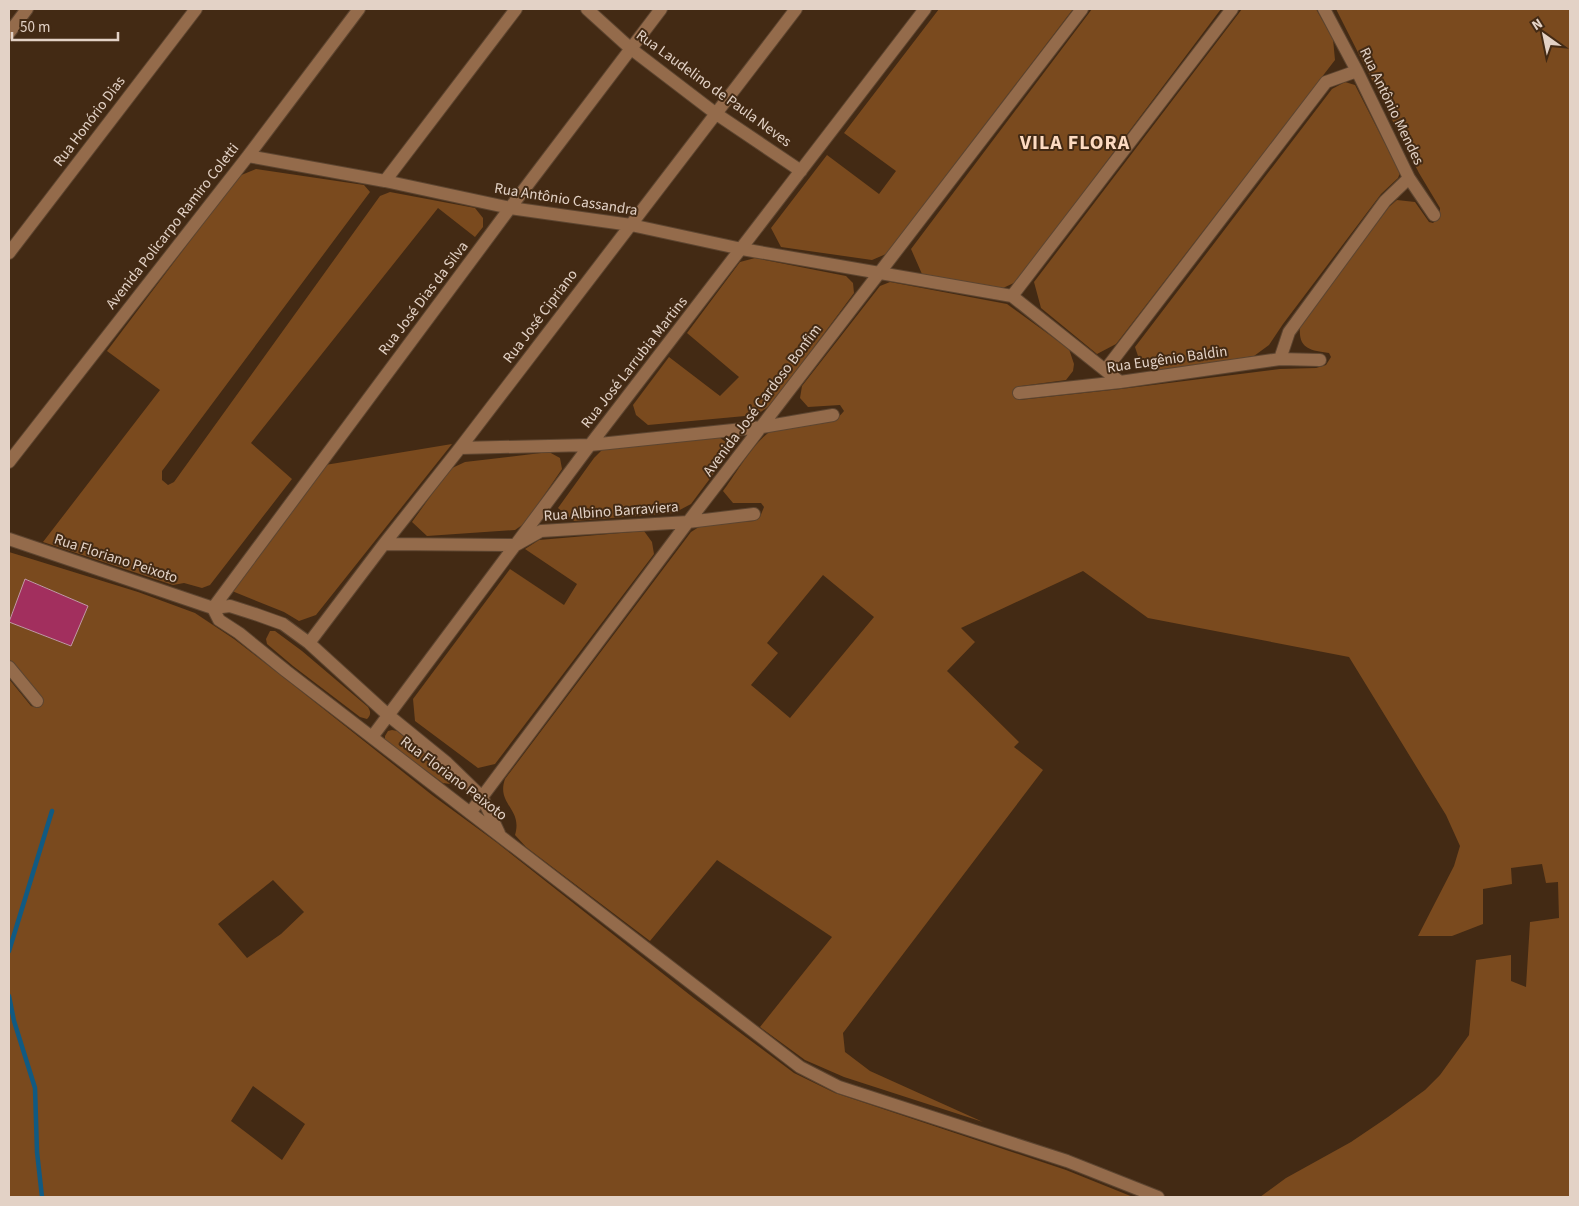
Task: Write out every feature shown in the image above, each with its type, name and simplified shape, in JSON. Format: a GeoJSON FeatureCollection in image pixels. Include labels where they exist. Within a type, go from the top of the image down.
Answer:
{"type":"FeatureCollection","features":[{"type":"Feature","properties":{"kind":"street"},"geometry":{"type":"LineString","coordinates":[[9,33],[27,9]]}},
{"type":"Feature","properties":{"kind":"street","name":"Rua Honório Dias"},"geometry":{"type":"LineString","coordinates":[[9,253],[196,9]]}},
{"type":"Feature","properties":{"kind":"street","name":"Avenida Policarpo Ramiro Coletti"},"geometry":{"type":"LineString","coordinates":[[9,462],[248,156],[359,9]]}},
{"type":"Feature","properties":{"kind":"street"},"geometry":{"type":"LineString","coordinates":[[386,181],[516,9]]}},
{"type":"Feature","properties":{"kind":"street","name":"Rua Laudelino de Paula Neves"},"geometry":{"type":"LineString","coordinates":[[587,9],[630,48],[715,113],[801,171]]}},
{"type":"Feature","properties":{"kind":"street","name":"Rua José Dias da Silva"},"geometry":{"type":"LineString","coordinates":[[213,608],[510,208],[661,9]]}},
{"type":"Feature","properties":{"kind":"street","name":"Rua José Cipriano"},"geometry":{"type":"LineString","coordinates":[[309,643],[796,9]]}},
{"type":"Feature","properties":{"kind":"street","name":"Rua José Larrubia Martins"},"geometry":{"type":"LineString","coordinates":[[372,737],[590,445],[925,9]]}},
{"type":"Feature","properties":{"kind":"street","name":"Avenida José Cardoso Bonfim"},"geometry":{"type":"LineString","coordinates":[[470,812],[688,522],[1082,9]]}},
{"type":"Feature","properties":{"kind":"street"},"geometry":{"type":"LineString","coordinates":[[1120,382],[1012,296],[1232,9]]}},
{"type":"Feature","properties":{"kind":"street","name":"Rua Antônio Mendes"},"geometry":{"type":"LineString","coordinates":[[1324,9],[1358,71],[1409,178],[1434,215]]}},
{"type":"Feature","properties":{"kind":"street"},"geometry":{"type":"LineString","coordinates":[[1106,369],[1326,82],[1358,71]]}},
{"type":"Feature","properties":{"kind":"street","name":"Rua Antônio Cassandra"},"geometry":{"type":"LineString","coordinates":[[248,156],[386,181],[510,208],[631,225],[742,249],[1012,296]]}},
{"type":"Feature","properties":{"kind":"street"},"geometry":{"type":"LineString","coordinates":[[1280,359],[1289,332],[1385,202],[1409,178]]}},
{"type":"Feature","properties":{"kind":"street","name":"Rua Eugênio Baldin"},"geometry":{"type":"LineString","coordinates":[[1018,394],[1120,382],[1280,359],[1320,360]]}},
{"type":"Feature","properties":{"kind":"street"},"geometry":{"type":"LineString","coordinates":[[460,448],[590,445],[762,427],[833,415]]}},
{"type":"Feature","properties":{"kind":"street","name":"Rua Albino Barraviera"},"geometry":{"type":"LineString","coordinates":[[384,544],[516,545],[541,531],[688,522],[754,514]]}},
{"type":"Feature","properties":{"kind":"street","name":"Rua Floriano Peixoto"},"geometry":{"type":"LineString","coordinates":[[9,539],[213,608],[230,606],[283,624],[309,643],[388,715],[447,763],[482,797],[500,835]]}},
{"type":"Feature","properties":{"kind":"street","name":"Rua Floriano Peixoto"},"geometry":{"type":"LineString","coordinates":[[213,608],[220,620],[500,835]]}},
{"type":"Feature","properties":{"kind":"street"},"geometry":{"type":"LineString","coordinates":[[9,667],[36,701]]}},
{"type":"Feature","properties":{"kind":"street"},"geometry":{"type":"LineString","coordinates":[[500,835],[800,1067],[839,1087],[1067,1161],[1158,1197]]}},
{"type":"Feature","properties":{"kind":"shaded area"},"geometry":{"type":"Polygon","coordinates":[[[939,9],[1073,9],[886,254],[872,260],[781,247],[771,228],[827,155],[879,194],[896,171],[844,133],[939,9]]]}},
{"type":"Feature","properties":{"kind":"shaded area"},"geometry":{"type":"Polygon","coordinates":[[[1092,9],[1221,9],[1016,282],[1003,288],[922,274],[911,249],[1092,9]]]}},
{"type":"Feature","properties":{"kind":"shaded area"},"geometry":{"type":"Polygon","coordinates":[[[1242,9],[1316,9],[1333,39],[1335,60],[1116,344],[1097,354],[1041,308],[1034,282],[1242,9]]]}},
{"type":"Feature","properties":{"kind":"shaded area"},"geometry":{"type":"Polygon","coordinates":[[[1336,9],[1570,9],[1570,1197],[1260,1197],[1286,1178],[1351,1142],[1425,1090],[1440,1075],[1469,1035],[1476,960],[1511,955],[1511,981],[1526,987],[1530,922],[1559,918],[1558,882],[1546,883],[1542,864],[1511,868],[1512,884],[1483,889],[1483,924],[1452,936],[1418,936],[1454,866],[1460,846],[1446,815],[1349,657],[1148,618],[1083,571],[961,628],[975,642],[947,671],[1019,742],[1014,747],[1043,770],[843,1033],[845,1052],[870,1071],[983,1122],[844,1077],[805,1060],[760,1027],[832,937],[717,860],[650,941],[526,847],[515,835],[516,819],[504,795],[505,779],[691,532],[702,525],[754,521],[760,517],[764,507],[761,503],[733,503],[723,491],[761,439],[775,429],[793,425],[821,424],[830,421],[844,411],[840,405],[808,407],[800,398],[802,386],[880,286],[890,282],[1007,304],[1069,349],[1074,364],[1073,371],[1066,380],[1021,386],[1015,389],[1015,396],[1019,400],[1280,369],[1316,368],[1326,365],[1331,357],[1329,353],[1316,351],[1303,344],[1300,326],[1389,207],[1397,200],[1415,202],[1429,222],[1433,223],[1440,216],[1440,208],[1419,173],[1336,9]],[[823,575],[767,643],[778,653],[751,685],[790,718],[874,617],[823,575]]]}},
{"type":"Feature","properties":{"kind":"shaded area"},"geometry":{"type":"Polygon","coordinates":[[[1345,82],[1355,85],[1400,173],[1398,178],[1381,194],[1269,345],[1254,356],[1154,372],[1140,362],[1135,347],[1332,89],[1345,82]]]}},
{"type":"Feature","properties":{"kind":"shaded area"},"geometry":{"type":"Polygon","coordinates":[[[256,169],[364,185],[370,192],[162,471],[162,480],[168,485],[174,482],[380,196],[390,192],[475,208],[483,218],[483,227],[475,237],[438,208],[251,443],[292,479],[210,585],[202,588],[184,583],[173,585],[43,542],[160,390],[107,351],[239,176],[256,169]]]}},
{"type":"Feature","properties":{"kind":"shaded area"},"geometry":{"type":"Polygon","coordinates":[[[755,258],[846,276],[853,283],[854,293],[771,405],[756,415],[648,425],[636,415],[633,405],[669,357],[720,396],[739,377],[687,333],[740,262],[755,258]]]}},
{"type":"Feature","properties":{"kind":"shaded area"},"geometry":{"type":"Polygon","coordinates":[[[719,437],[727,443],[729,453],[691,504],[674,513],[574,521],[558,508],[594,458],[602,450],[719,437]]]}},
{"type":"Feature","properties":{"kind":"shaded area"},"geometry":{"type":"Polygon","coordinates":[[[452,444],[316,615],[299,621],[284,612],[232,591],[313,467],[452,444]]]}},
{"type":"Feature","properties":{"kind":"shaded area"},"geometry":{"type":"Polygon","coordinates":[[[549,452],[560,458],[562,469],[525,523],[515,530],[427,536],[412,522],[450,469],[465,462],[549,452]]]}},
{"type":"Feature","properties":{"kind":"shaded area"},"geometry":{"type":"Polygon","coordinates":[[[644,531],[652,542],[654,554],[495,764],[478,768],[415,721],[413,699],[510,569],[564,605],[577,584],[525,549],[539,540],[644,531]]]}},
{"type":"Feature","properties":{"kind":"shaded area"},"geometry":{"type":"Polygon","coordinates":[[[9,552],[138,592],[195,613],[234,639],[695,999],[794,1073],[835,1093],[1066,1170],[1133,1197],[9,1197],[9,679],[31,706],[38,708],[42,703],[40,696],[9,659],[9,622],[70,646],[88,606],[26,579],[9,620],[9,552]],[[273,880],[218,924],[247,958],[281,934],[304,912],[273,880]],[[253,1086],[231,1121],[282,1160],[305,1124],[253,1086]]]}},
{"type":"Feature","properties":{"kind":"shaded area"},"geometry":{"type":"Polygon","coordinates":[[[270,631],[275,631],[302,651],[368,707],[370,713],[368,718],[360,717],[267,644],[266,639],[270,631]]]}},
{"type":"Feature","properties":{"kind":"shaded area"},"geometry":{"type":"Polygon","coordinates":[[[388,731],[397,731],[449,773],[452,777],[452,782],[450,784],[443,783],[385,740],[388,731]]]}},
{"type":"Feature","properties":{"kind":"building"},"geometry":{"type":"Polygon","coordinates":[[[25,579],[88,606],[71,646],[9,622],[25,579]]]}},
{"type":"Feature","properties":{"kind":"waterway"},"geometry":{"type":"LineString","coordinates":[[9,951],[52,811]]}},
{"type":"Feature","properties":{"kind":"waterway"},"geometry":{"type":"LineString","coordinates":[[9,996],[14,1021],[35,1088],[37,1152],[42,1197]]}},
{"type":"Feature","properties":{"kind":"district","name":"VILA FLORA"},"geometry":{"type":"Point","coordinates":[1075,142]}}]}
